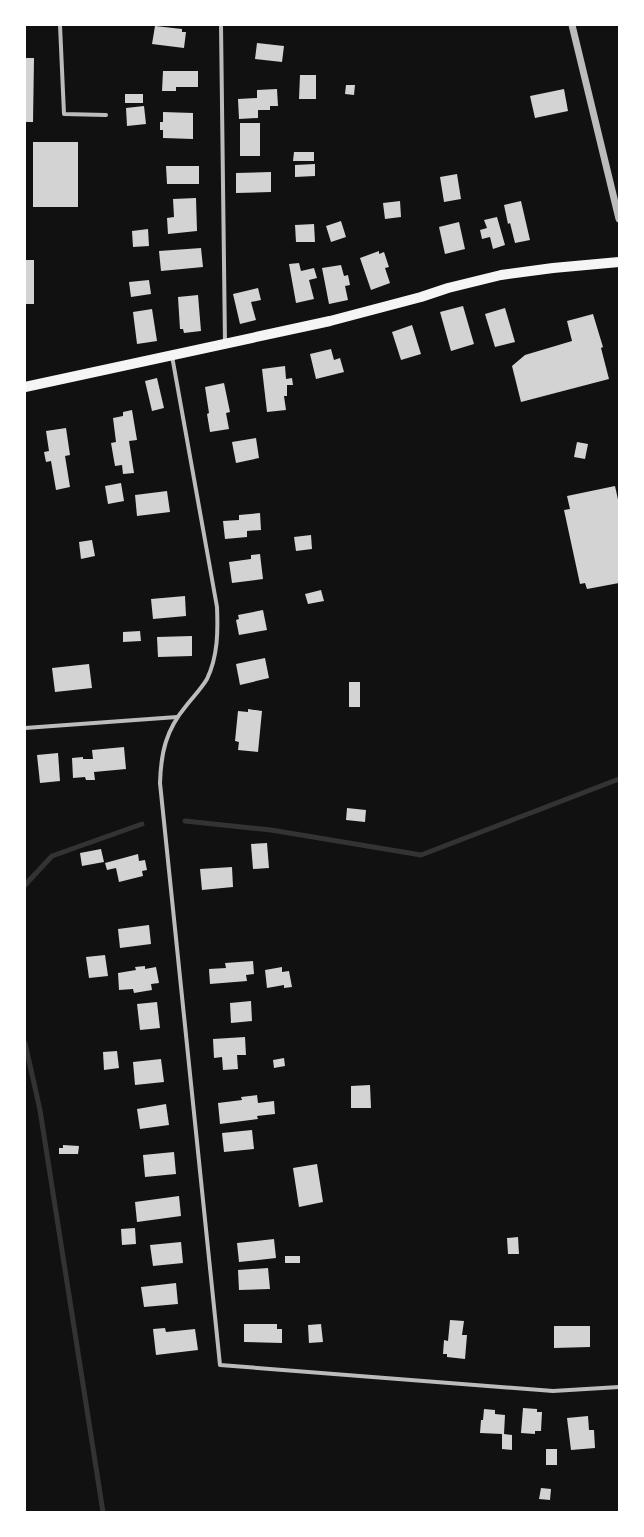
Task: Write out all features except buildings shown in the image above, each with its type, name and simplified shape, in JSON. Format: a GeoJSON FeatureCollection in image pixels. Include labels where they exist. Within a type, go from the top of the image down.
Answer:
{"type":"FeatureCollection","features":[{"type":"Feature","properties":{"kind":"main road"},"geometry":{"type":"LineString","coordinates":[[25,387],[337,319],[501,275],[553,268],[619,262]]}},
{"type":"Feature","properties":{"kind":"street"},"geometry":{"type":"LineString","coordinates":[[60,25],[64,114],[106,115]]}},
{"type":"Feature","properties":{"kind":"street"},"geometry":{"type":"LineString","coordinates":[[221,25],[225,343]]}},
{"type":"Feature","properties":{"kind":"street"},"geometry":{"type":"LineString","coordinates":[[572,25],[619,219]]}},
{"type":"Feature","properties":{"kind":"street"},"geometry":{"type":"LineString","coordinates":[[172,356],[217,607],[218,633],[216,649],[206,680],[177,717],[164,746],[161,762],[160,783],[220,1365],[553,1390],[619,1387]]}},
{"type":"Feature","properties":{"kind":"street"},"geometry":{"type":"LineString","coordinates":[[25,728],[177,717]]}},
{"type":"Feature","properties":{"kind":"waterway"},"geometry":{"type":"LineString","coordinates":[[185,821],[271,830],[421,855],[619,779]]}},
{"type":"Feature","properties":{"kind":"waterway"},"geometry":{"type":"LineString","coordinates":[[25,885],[52,856],[142,824]]}},
{"type":"Feature","properties":{"kind":"waterway"},"geometry":{"type":"LineString","coordinates":[[25,1043],[40,1110],[103,1512]]}}]}
